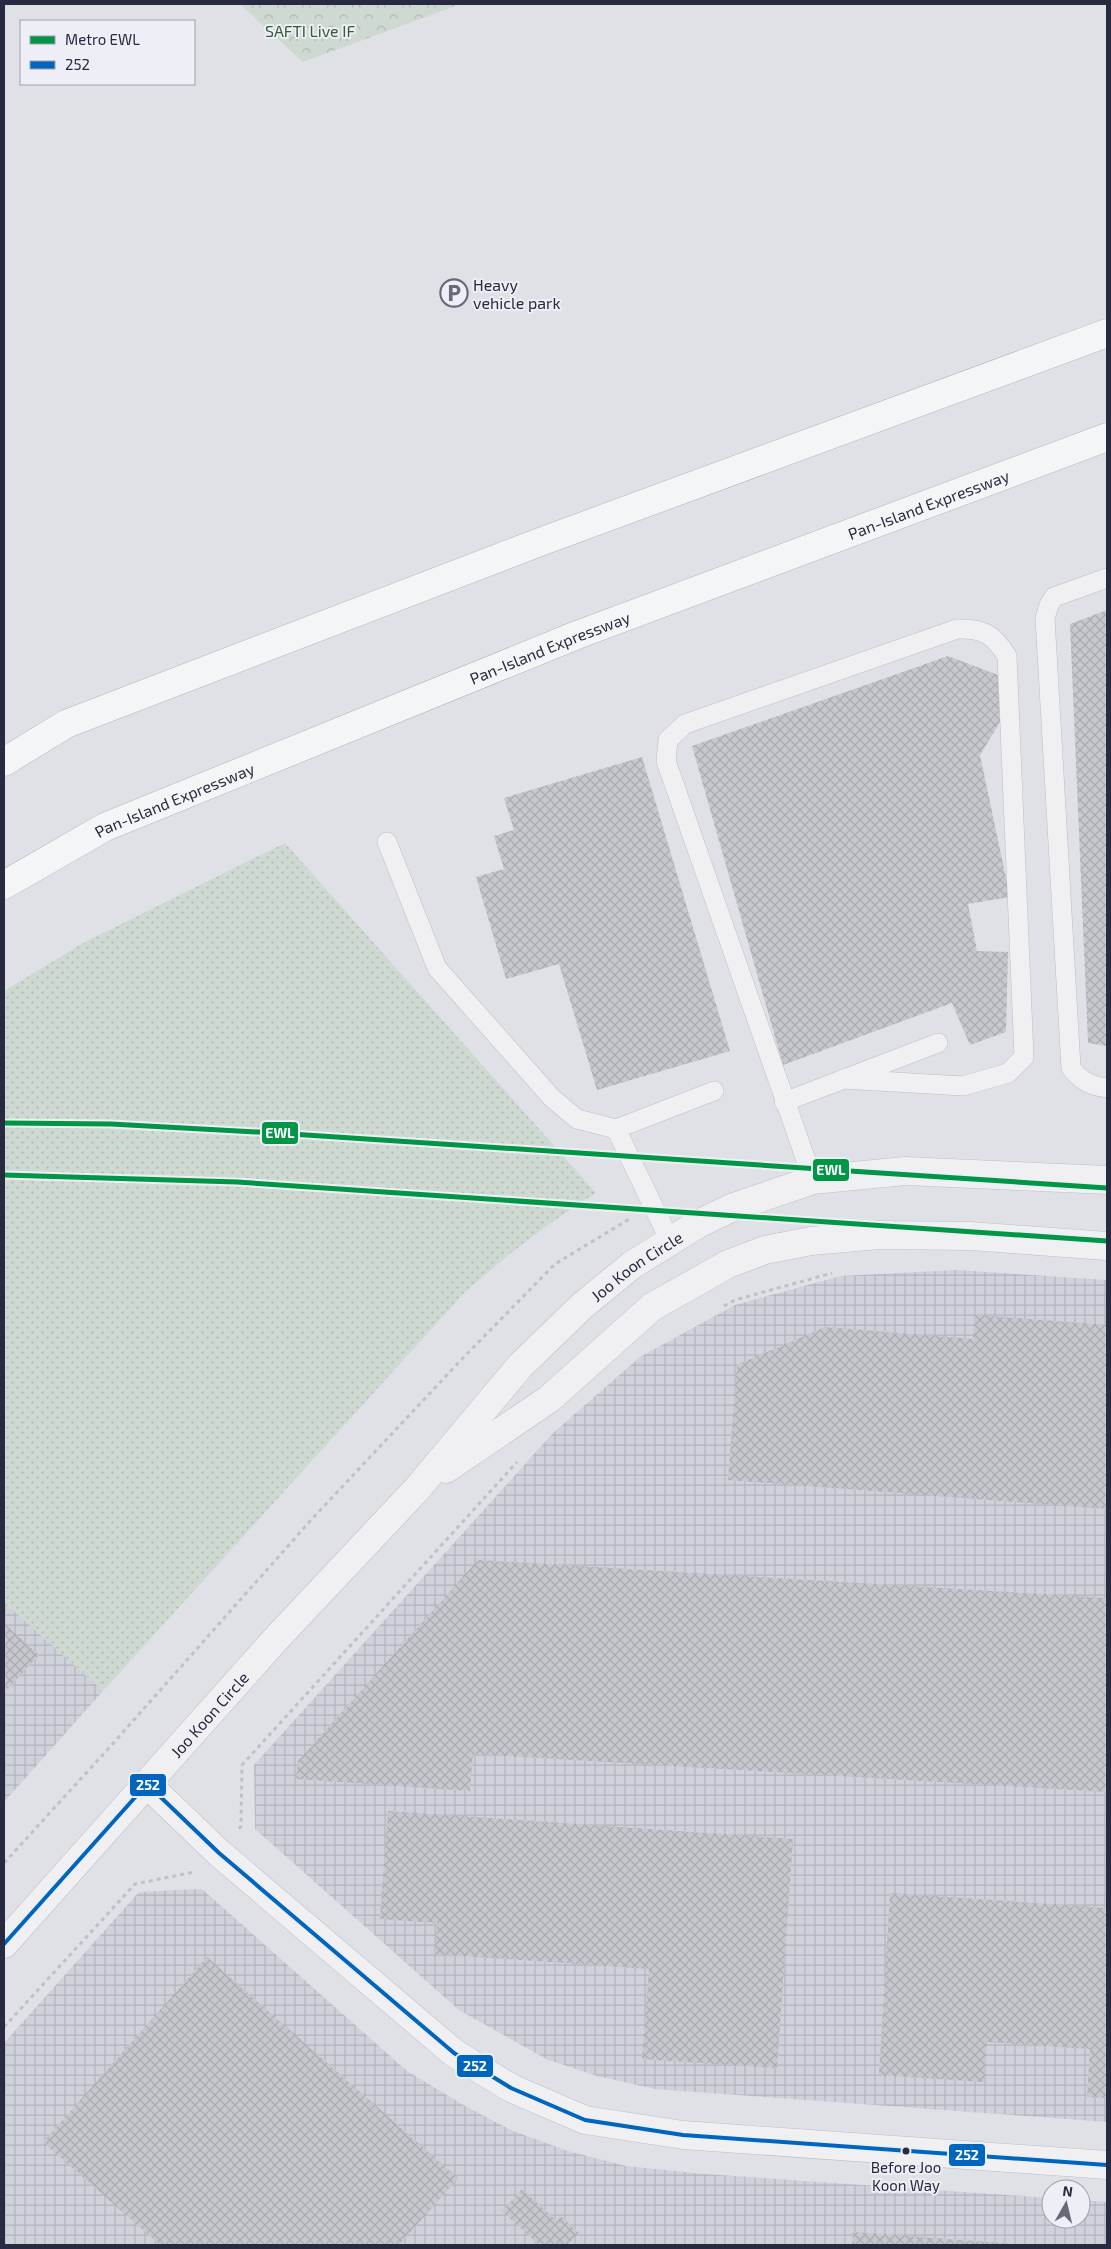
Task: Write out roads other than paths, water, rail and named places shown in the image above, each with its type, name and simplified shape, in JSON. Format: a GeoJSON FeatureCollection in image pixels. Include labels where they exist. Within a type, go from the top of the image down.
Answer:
{"type":"FeatureCollection","features":[{"type":"Feature","properties":{"kind":"highway"},"geometry":{"type":"LineString","coordinates":[[4,762],[66,724],[540,542],[1107,333]]}},
{"type":"Feature","properties":{"kind":"highway","name":"Pan-Island Expressway"},"geometry":{"type":"LineString","coordinates":[[4,885],[105,827],[577,635],[1107,437]]}},
{"type":"Feature","properties":{"kind":"street","name":"Joo Koon Circle"},"geometry":{"type":"LineString","coordinates":[[4,1944],[274,1641],[418,1488],[520,1366],[582,1306],[632,1265],[698,1224],[731,1208],[813,1180],[905,1171],[1107,1180]]}},
{"type":"Feature","properties":{"kind":"street","name":"Joo Koon Circle"},"geometry":{"type":"LineString","coordinates":[[418,1488],[549,1399],[652,1306],[728,1264],[765,1250],[811,1241],[879,1235],[970,1236],[1107,1246]]}},
{"type":"Feature","properties":{"kind":"street"},"geometry":{"type":"LineString","coordinates":[[147,1784],[219,1853],[454,2053],[511,2088],[585,2120],[683,2135],[1107,2165]]}},
{"type":"Feature","properties":{"kind":"lane"},"geometry":{"type":"LineString","coordinates":[[1107,578],[1054,597],[1048,605],[1045,618],[1071,1068],[1080,1080],[1107,1088]]}},
{"type":"Feature","properties":{"kind":"lane"},"geometry":{"type":"LineString","coordinates":[[813,1180],[784,1102],[666,761],[668,740],[685,724],[957,629],[974,628],[996,639],[1007,656],[1024,1057],[1008,1072],[963,1086],[843,1079]]}},
{"type":"Feature","properties":{"kind":"lane"},"geometry":{"type":"LineString","coordinates":[[387,842],[437,968],[552,1098],[578,1120],[616,1129],[714,1091]]}},
{"type":"Feature","properties":{"kind":"lane"},"geometry":{"type":"LineString","coordinates":[[784,1102],[938,1043]]}},
{"type":"Feature","properties":{"kind":"lane"},"geometry":{"type":"LineString","coordinates":[[616,1129],[670,1241]]}},
{"type":"Feature","properties":{"kind":"metro line","name":"EWL"},"geometry":{"type":"LineString","coordinates":[[4,1123],[111,1124],[276,1133],[1107,1188]]}},
{"type":"Feature","properties":{"kind":"metro line","name":"EWL"},"geometry":{"type":"LineString","coordinates":[[4,1175],[237,1182],[1107,1241]]}},
{"type":"Feature","properties":{"kind":"place","name":"Heavy vehicle park"},"geometry":{"type":"Point","coordinates":[454,293]}},
{"type":"Feature","properties":{"kind":"place","name":"Before Joo Koon Way"},"geometry":{"type":"Point","coordinates":[906,2151]}},
{"type":"Feature","properties":{"kind":"park label","name":"SAFTI Live IF"},"geometry":{"type":"Point","coordinates":[310,30]}}]}
